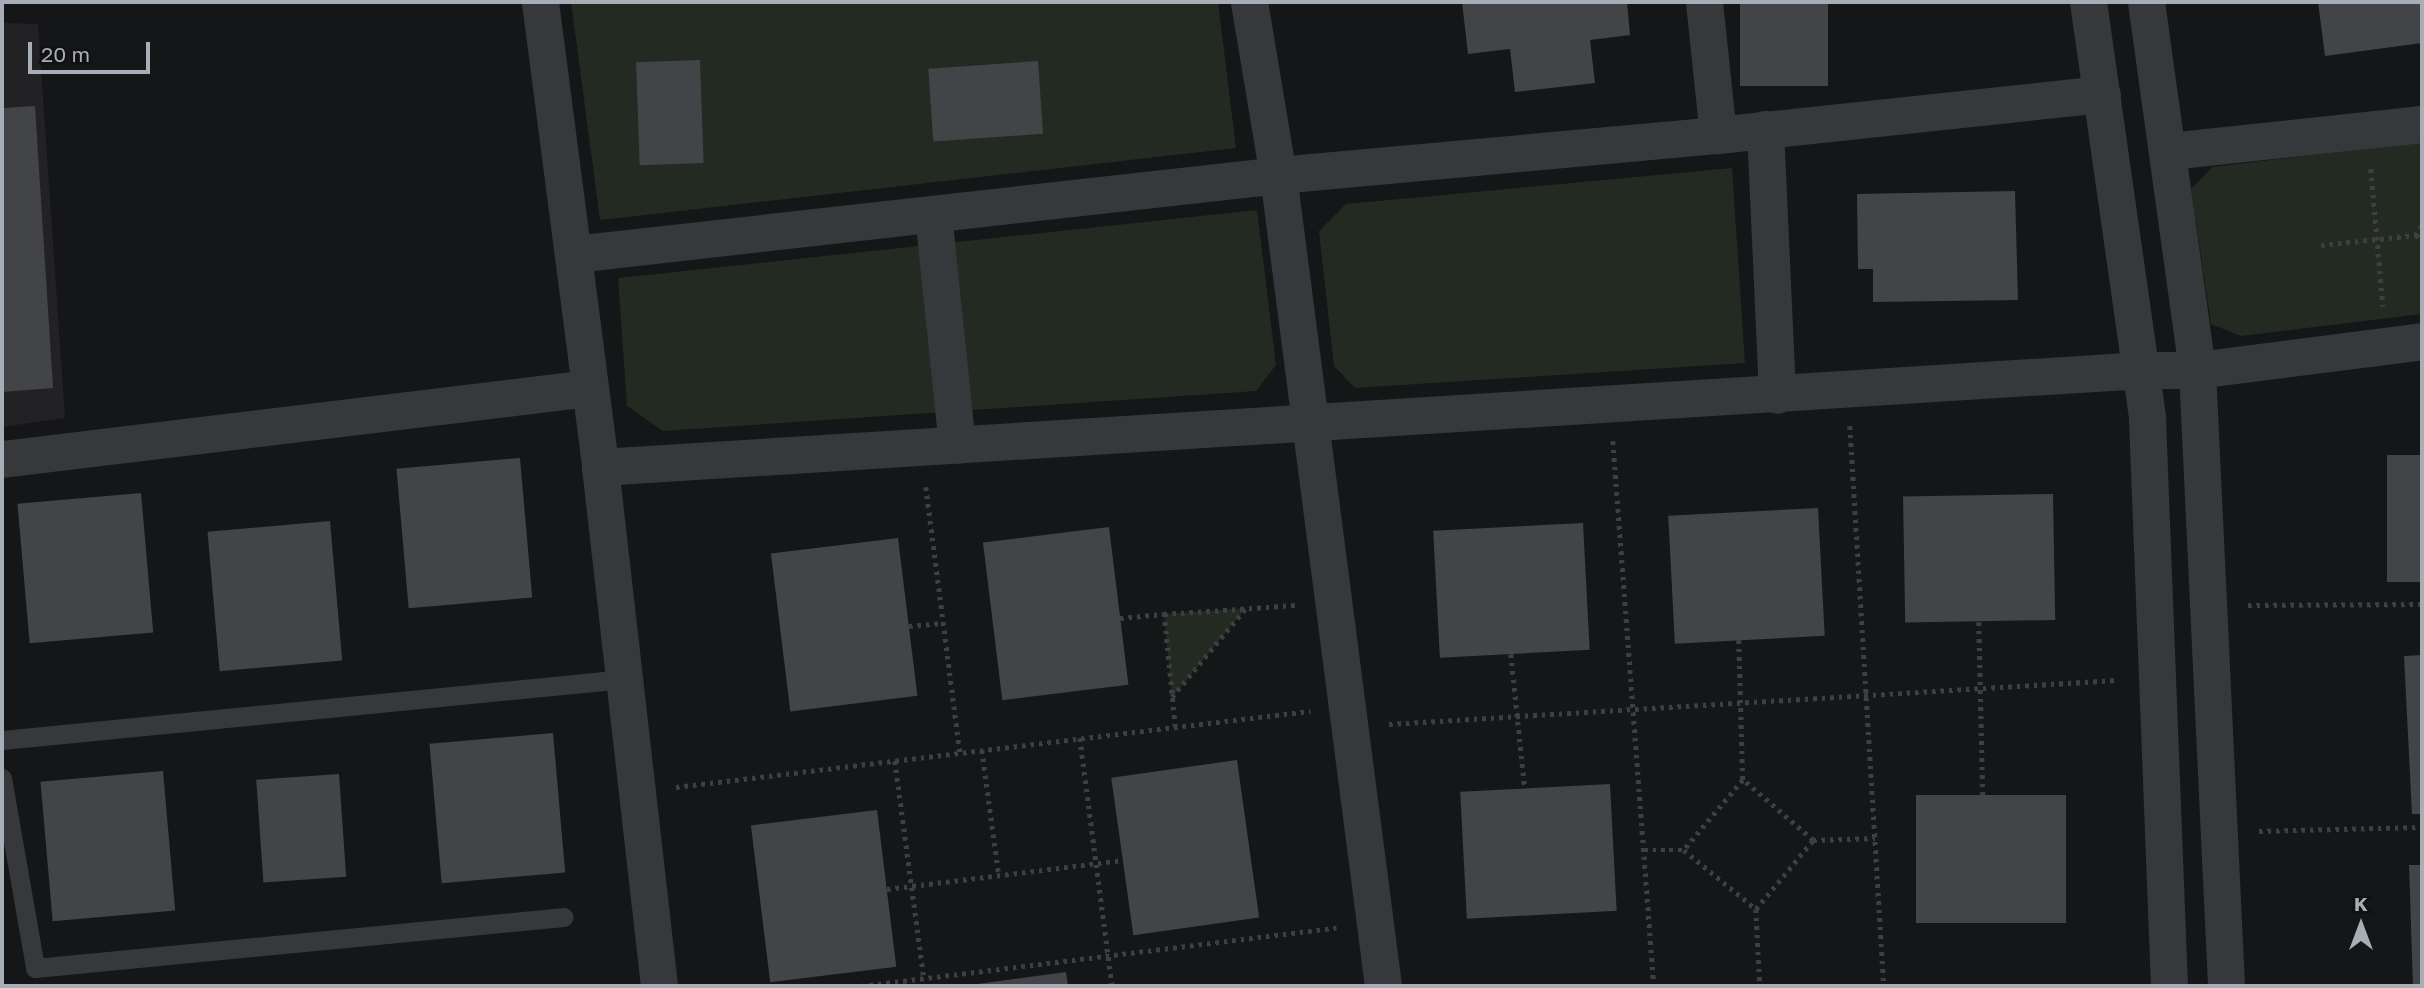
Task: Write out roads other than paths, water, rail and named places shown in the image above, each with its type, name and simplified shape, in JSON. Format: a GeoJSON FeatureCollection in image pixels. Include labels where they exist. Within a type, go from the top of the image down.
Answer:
{"type":"FeatureCollection","features":[{"type":"Feature","properties":{"kind":"street"},"geometry":{"type":"LineString","coordinates":[[540,2],[600,467],[659,986]]}},
{"type":"Feature","properties":{"kind":"street"},"geometry":{"type":"LineString","coordinates":[[1249,2],[1278,175],[1383,986]]}},
{"type":"Feature","properties":{"kind":"street"},"geometry":{"type":"LineString","coordinates":[[1704,2],[1718,135]]}},
{"type":"Feature","properties":{"kind":"street"},"geometry":{"type":"LineString","coordinates":[[2088,2],[2143,370],[2169,986]]}},
{"type":"Feature","properties":{"kind":"street"},"geometry":{"type":"LineString","coordinates":[[2146,2],[2169,151],[2197,369],[2226,986]]}},
{"type":"Feature","properties":{"kind":"street"},"geometry":{"type":"LineString","coordinates":[[574,254],[1278,175],[1718,135],[2102,94]]}},
{"type":"Feature","properties":{"kind":"street"},"geometry":{"type":"LineString","coordinates":[[2169,151],[2422,124]]}},
{"type":"Feature","properties":{"kind":"street"},"geometry":{"type":"LineString","coordinates":[[1765,130],[1777,395]]}},
{"type":"Feature","properties":{"kind":"street"},"geometry":{"type":"LineString","coordinates":[[933,214],[957,445]]}},
{"type":"Feature","properties":{"kind":"street"},"geometry":{"type":"LineString","coordinates":[[600,467],[2143,370],[2197,369],[2422,341]]}},
{"type":"Feature","properties":{"kind":"street"},"geometry":{"type":"LineString","coordinates":[[2,459],[590,388]]}},
{"type":"Feature","properties":{"kind":"lane"},"geometry":{"type":"LineString","coordinates":[[2,740],[624,679]]}},
{"type":"Feature","properties":{"kind":"lane"},"geometry":{"type":"LineString","coordinates":[[2,778],[35,968],[564,917]]}}]}
